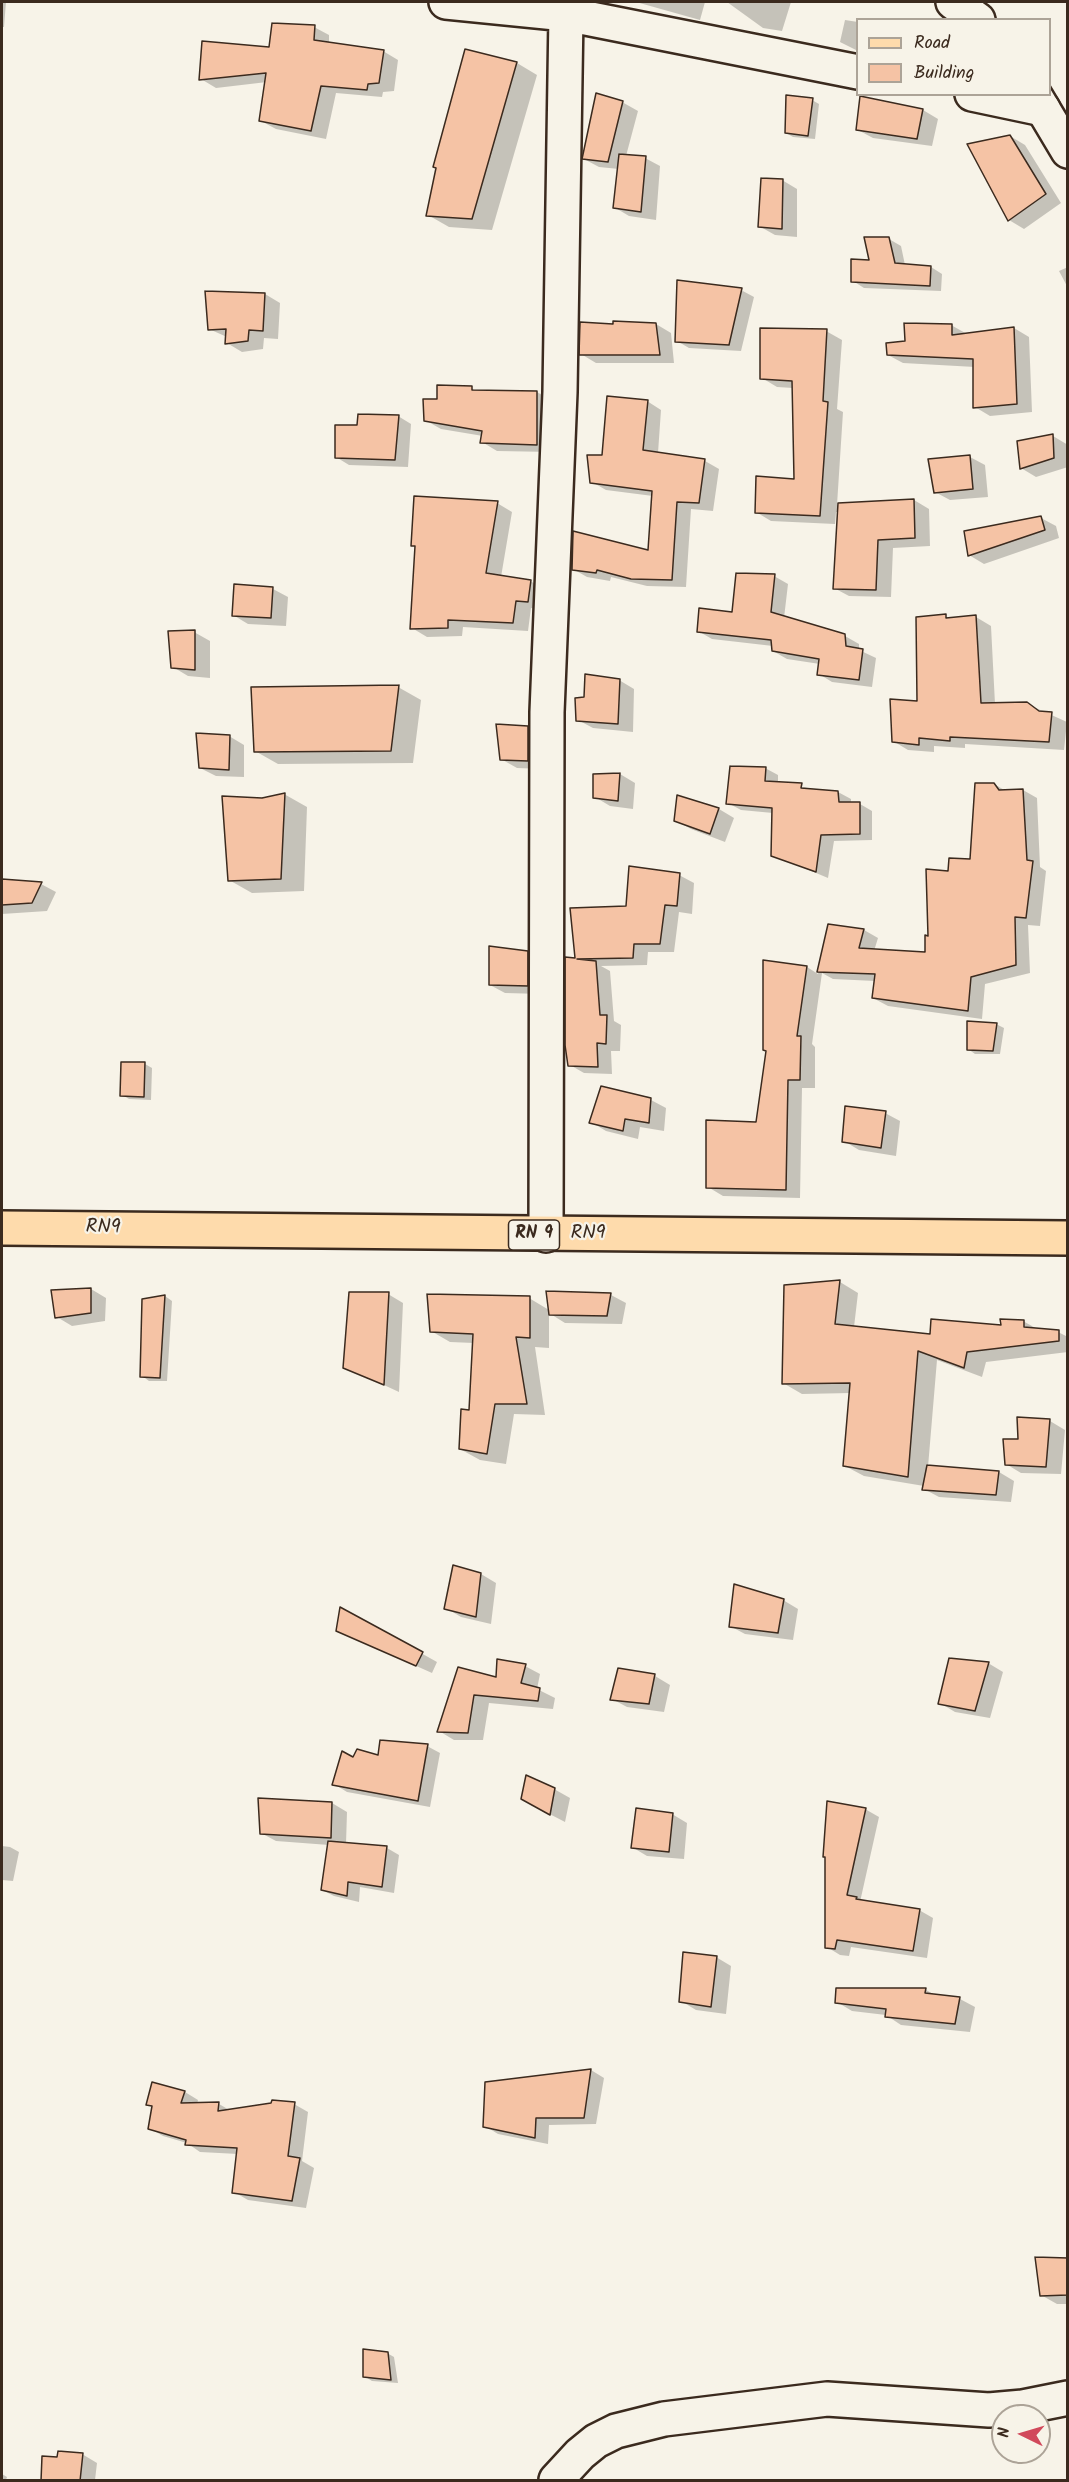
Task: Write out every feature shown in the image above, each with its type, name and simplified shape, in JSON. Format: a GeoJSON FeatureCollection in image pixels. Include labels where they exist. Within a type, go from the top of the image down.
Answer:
{"type":"FeatureCollection","features":[{"type":"Feature","properties":{"kind":"main road","name":"RN9"},"geometry":{"type":"LineString","coordinates":[[2,1228],[546,1235],[1068,1238]]}},
{"type":"Feature","properties":{"kind":"street"},"geometry":{"type":"LineString","coordinates":[[446,2],[566,14],[856,72]]}},
{"type":"Feature","properties":{"kind":"street"},"geometry":{"type":"LineString","coordinates":[[953,2],[975,18]]}},
{"type":"Feature","properties":{"kind":"street"},"geometry":{"type":"LineString","coordinates":[[546,1235],[547,712],[560,392],[566,14]]}},
{"type":"Feature","properties":{"kind":"street"},"geometry":{"type":"LineString","coordinates":[[989,96],[1039,102],[1068,151]]}},
{"type":"Feature","properties":{"kind":"street"},"geometry":{"type":"LineString","coordinates":[[556,2481],[580,2454],[596,2441],[616,2431],[664,2419],[827,2399],[989,2410],[1068,2398]]}},
{"type":"Feature","properties":{"kind":"building"},"geometry":{"type":"Polygon","coordinates":[[[272,23],[315,25],[314,40],[384,50],[379,83],[368,84],[367,90],[321,86],[311,131],[259,121],[266,73],[199,80],[202,41],[269,47],[272,23]]]}},
{"type":"Feature","properties":{"kind":"building"},"geometry":{"type":"Polygon","coordinates":[[[465,49],[517,62],[472,219],[426,216],[436,168],[433,167],[465,49]]]}},
{"type":"Feature","properties":{"kind":"building"},"geometry":{"type":"Polygon","coordinates":[[[596,93],[623,101],[608,162],[582,159],[596,93]]]}},
{"type":"Feature","properties":{"kind":"building"},"geometry":{"type":"Polygon","coordinates":[[[786,95],[813,98],[808,136],[785,133],[786,95]]]}},
{"type":"Feature","properties":{"kind":"building"},"geometry":{"type":"Polygon","coordinates":[[[860,96],[923,109],[917,139],[856,130],[860,96]]]}},
{"type":"Feature","properties":{"kind":"building"},"geometry":{"type":"Polygon","coordinates":[[[1010,135],[1046,194],[1008,221],[967,144],[1010,135]]]}},
{"type":"Feature","properties":{"kind":"building"},"geometry":{"type":"Polygon","coordinates":[[[619,154],[646,156],[641,212],[613,208],[619,154]]]}},
{"type":"Feature","properties":{"kind":"building"},"geometry":{"type":"Polygon","coordinates":[[[761,178],[783,179],[782,229],[758,227],[761,178]]]}},
{"type":"Feature","properties":{"kind":"building"},"geometry":{"type":"Polygon","coordinates":[[[864,237],[889,237],[895,263],[931,266],[930,286],[851,282],[851,259],[869,260],[864,237]]]}},
{"type":"Feature","properties":{"kind":"building"},"geometry":{"type":"Polygon","coordinates":[[[677,280],[742,288],[729,345],[675,342],[677,280]]]}},
{"type":"Feature","properties":{"kind":"building"},"geometry":{"type":"Polygon","coordinates":[[[205,291],[265,293],[263,331],[249,330],[248,341],[225,344],[226,329],[208,330],[205,291]]]}},
{"type":"Feature","properties":{"kind":"building"},"geometry":{"type":"Polygon","coordinates":[[[613,321],[656,323],[660,355],[579,355],[580,322],[613,324],[613,321]]]}},
{"type":"Feature","properties":{"kind":"building"},"geometry":{"type":"Polygon","coordinates":[[[904,323],[952,324],[952,335],[1014,327],[1017,404],[973,408],[973,359],[887,355],[886,343],[905,341],[904,323]]]}},
{"type":"Feature","properties":{"kind":"building"},"geometry":{"type":"Polygon","coordinates":[[[760,328],[827,329],[823,401],[828,402],[820,516],[755,513],[756,476],[794,479],[792,381],[760,379],[760,328]]]}},
{"type":"Feature","properties":{"kind":"building"},"geometry":{"type":"Polygon","coordinates":[[[437,385],[472,386],[472,390],[537,391],[537,445],[480,443],[482,431],[424,421],[423,399],[437,399],[437,385]]]}},
{"type":"Feature","properties":{"kind":"building"},"geometry":{"type":"Polygon","coordinates":[[[607,396],[648,400],[643,450],[705,459],[699,503],[677,502],[672,580],[631,579],[597,570],[596,573],[572,570],[573,531],[648,550],[652,491],[590,483],[587,455],[602,455],[607,396]]]}},
{"type":"Feature","properties":{"kind":"building"},"geometry":{"type":"Polygon","coordinates":[[[358,414],[399,415],[395,460],[335,458],[335,425],[357,425],[358,414]]]}},
{"type":"Feature","properties":{"kind":"building"},"geometry":{"type":"Polygon","coordinates":[[[1053,434],[1054,458],[1020,469],[1017,441],[1053,434]]]}},
{"type":"Feature","properties":{"kind":"building"},"geometry":{"type":"Polygon","coordinates":[[[970,455],[973,489],[934,493],[928,459],[970,455]]]}},
{"type":"Feature","properties":{"kind":"building"},"geometry":{"type":"Polygon","coordinates":[[[414,496],[498,501],[486,573],[531,580],[528,602],[516,601],[513,623],[448,620],[448,628],[410,629],[415,546],[411,546],[414,496]]]}},
{"type":"Feature","properties":{"kind":"building"},"geometry":{"type":"Polygon","coordinates":[[[914,499],[915,538],[878,540],[876,590],[833,589],[838,503],[914,499]]]}},
{"type":"Feature","properties":{"kind":"building"},"geometry":{"type":"Polygon","coordinates":[[[1041,516],[1045,530],[968,556],[964,531],[1041,516]]]}},
{"type":"Feature","properties":{"kind":"building"},"geometry":{"type":"Polygon","coordinates":[[[736,573],[775,574],[771,612],[845,634],[846,646],[863,649],[859,680],[817,675],[819,659],[772,651],[771,640],[697,632],[699,608],[732,612],[736,573]]]}},
{"type":"Feature","properties":{"kind":"building"},"geometry":{"type":"Polygon","coordinates":[[[234,584],[273,587],[271,618],[232,616],[234,584]]]}},
{"type":"Feature","properties":{"kind":"building"},"geometry":{"type":"Polygon","coordinates":[[[946,614],[946,618],[976,615],[981,703],[1027,702],[1039,711],[1052,712],[1049,742],[950,737],[950,741],[919,738],[919,745],[892,742],[890,699],[917,701],[916,617],[946,614]]]}},
{"type":"Feature","properties":{"kind":"building"},"geometry":{"type":"Polygon","coordinates":[[[195,630],[195,670],[171,668],[168,631],[195,630]]]}},
{"type":"Feature","properties":{"kind":"building"},"geometry":{"type":"Polygon","coordinates":[[[585,674],[620,679],[618,724],[576,721],[575,698],[584,697],[585,674]]]}},
{"type":"Feature","properties":{"kind":"building"},"geometry":{"type":"Polygon","coordinates":[[[399,685],[391,751],[254,752],[251,687],[399,685]]]}},
{"type":"Feature","properties":{"kind":"building"},"geometry":{"type":"Polygon","coordinates":[[[496,724],[528,726],[528,761],[500,760],[496,724]]]}},
{"type":"Feature","properties":{"kind":"building"},"geometry":{"type":"Polygon","coordinates":[[[196,733],[230,735],[229,770],[199,768],[196,733]]]}},
{"type":"Feature","properties":{"kind":"building"},"geometry":{"type":"Polygon","coordinates":[[[730,766],[766,767],[765,781],[802,783],[801,788],[838,791],[839,802],[860,802],[860,834],[821,835],[816,872],[771,856],[772,808],[726,804],[730,766]]]}},
{"type":"Feature","properties":{"kind":"building"},"geometry":{"type":"Polygon","coordinates":[[[620,773],[618,801],[593,798],[593,774],[620,773]]]}},
{"type":"Feature","properties":{"kind":"building"},"geometry":{"type":"Polygon","coordinates":[[[975,783],[994,783],[999,790],[1023,789],[1027,860],[1033,861],[1026,918],[1015,917],[1016,965],[971,977],[968,1011],[872,998],[875,974],[817,972],[828,924],[864,929],[859,948],[925,952],[925,935],[928,936],[926,869],[948,871],[949,858],[970,859],[975,783]]]}},
{"type":"Feature","properties":{"kind":"building"},"geometry":{"type":"Polygon","coordinates":[[[285,793],[281,879],[228,881],[222,796],[262,798],[285,793]]]}},
{"type":"Feature","properties":{"kind":"building"},"geometry":{"type":"Polygon","coordinates":[[[677,795],[719,808],[710,834],[674,821],[677,795]]]}},
{"type":"Feature","properties":{"kind":"building"},"geometry":{"type":"Polygon","coordinates":[[[629,866],[680,873],[677,906],[665,905],[660,944],[634,944],[633,958],[577,959],[596,961],[600,1015],[607,1015],[606,1044],[597,1043],[598,1067],[568,1066],[565,1045],[565,957],[575,958],[570,908],[626,906],[629,866]]]}},
{"type":"Feature","properties":{"kind":"building"},"geometry":{"type":"Polygon","coordinates":[[[2,879],[42,882],[32,903],[2,905],[2,879]]]}},
{"type":"Feature","properties":{"kind":"building"},"geometry":{"type":"Polygon","coordinates":[[[489,946],[528,951],[528,986],[489,985],[489,946]]]}},
{"type":"Feature","properties":{"kind":"building"},"geometry":{"type":"Polygon","coordinates":[[[763,960],[807,966],[797,1036],[801,1036],[800,1080],[788,1080],[786,1190],[706,1188],[706,1120],[756,1122],[766,1051],[763,1050],[763,960]]]}},
{"type":"Feature","properties":{"kind":"building"},"geometry":{"type":"Polygon","coordinates":[[[967,1021],[997,1023],[993,1051],[967,1050],[967,1021]]]}},
{"type":"Feature","properties":{"kind":"building"},"geometry":{"type":"Polygon","coordinates":[[[121,1062],[145,1062],[144,1097],[120,1096],[121,1062]]]}},
{"type":"Feature","properties":{"kind":"building"},"geometry":{"type":"Polygon","coordinates":[[[601,1086],[651,1098],[649,1123],[625,1119],[623,1131],[589,1123],[601,1086]]]}},
{"type":"Feature","properties":{"kind":"building"},"geometry":{"type":"Polygon","coordinates":[[[845,1106],[886,1111],[881,1148],[842,1142],[845,1106]]]}},
{"type":"Feature","properties":{"kind":"building"},"geometry":{"type":"Polygon","coordinates":[[[840,1280],[835,1324],[930,1334],[931,1319],[1001,1325],[1000,1319],[1024,1320],[1024,1327],[1059,1330],[1059,1341],[967,1352],[964,1368],[918,1351],[908,1477],[843,1466],[850,1383],[782,1384],[784,1285],[840,1280]]]}},
{"type":"Feature","properties":{"kind":"building"},"geometry":{"type":"Polygon","coordinates":[[[91,1288],[91,1313],[55,1318],[51,1290],[91,1288]]]}},
{"type":"Feature","properties":{"kind":"building"},"geometry":{"type":"Polygon","coordinates":[[[546,1291],[611,1293],[607,1316],[549,1315],[546,1291]]]}},
{"type":"Feature","properties":{"kind":"building"},"geometry":{"type":"Polygon","coordinates":[[[349,1292],[389,1292],[384,1385],[343,1368],[349,1292]]]}},
{"type":"Feature","properties":{"kind":"building"},"geometry":{"type":"Polygon","coordinates":[[[427,1294],[530,1296],[530,1338],[516,1337],[527,1404],[495,1404],[487,1454],[459,1449],[461,1409],[469,1410],[473,1334],[430,1332],[427,1294]]]}},
{"type":"Feature","properties":{"kind":"building"},"geometry":{"type":"Polygon","coordinates":[[[165,1295],[160,1378],[140,1377],[142,1299],[165,1295]]]}},
{"type":"Feature","properties":{"kind":"building"},"geometry":{"type":"Polygon","coordinates":[[[1017,1417],[1050,1419],[1046,1467],[1005,1465],[1003,1439],[1018,1439],[1017,1417]]]}},
{"type":"Feature","properties":{"kind":"building"},"geometry":{"type":"Polygon","coordinates":[[[927,1465],[999,1471],[996,1495],[922,1490],[927,1465]]]}},
{"type":"Feature","properties":{"kind":"building"},"geometry":{"type":"Polygon","coordinates":[[[453,1565],[481,1573],[476,1617],[444,1609],[453,1565]]]}},
{"type":"Feature","properties":{"kind":"building"},"geometry":{"type":"Polygon","coordinates":[[[734,1584],[784,1599],[778,1633],[729,1627],[734,1584]]]}},
{"type":"Feature","properties":{"kind":"building"},"geometry":{"type":"Polygon","coordinates":[[[340,1607],[423,1652],[416,1666],[336,1631],[340,1607]]]}},
{"type":"Feature","properties":{"kind":"building"},"geometry":{"type":"Polygon","coordinates":[[[949,1658],[989,1662],[975,1711],[938,1704],[949,1658]]]}},
{"type":"Feature","properties":{"kind":"building"},"geometry":{"type":"Polygon","coordinates":[[[497,1659],[526,1664],[521,1683],[540,1688],[538,1701],[474,1695],[468,1733],[437,1732],[458,1667],[496,1677],[497,1659]]]}},
{"type":"Feature","properties":{"kind":"building"},"geometry":{"type":"Polygon","coordinates":[[[618,1668],[655,1674],[649,1704],[610,1700],[618,1668]]]}},
{"type":"Feature","properties":{"kind":"building"},"geometry":{"type":"Polygon","coordinates":[[[380,1740],[428,1744],[418,1801],[332,1785],[342,1751],[353,1757],[357,1749],[378,1755],[380,1740]]]}},
{"type":"Feature","properties":{"kind":"building"},"geometry":{"type":"Polygon","coordinates":[[[526,1775],[555,1788],[550,1815],[521,1799],[526,1775]]]}},
{"type":"Feature","properties":{"kind":"building"},"geometry":{"type":"Polygon","coordinates":[[[258,1798],[332,1802],[331,1838],[260,1834],[258,1798]]]}},
{"type":"Feature","properties":{"kind":"building"},"geometry":{"type":"Polygon","coordinates":[[[827,1801],[866,1808],[847,1895],[857,1897],[856,1899],[920,1909],[913,1951],[837,1940],[835,1949],[825,1948],[825,1857],[823,1857],[827,1801]]]}},
{"type":"Feature","properties":{"kind":"building"},"geometry":{"type":"Polygon","coordinates":[[[636,1808],[673,1813],[669,1852],[631,1848],[636,1808]]]}},
{"type":"Feature","properties":{"kind":"building"},"geometry":{"type":"Polygon","coordinates":[[[328,1841],[387,1846],[382,1887],[348,1882],[347,1896],[321,1890],[328,1841]]]}},
{"type":"Feature","properties":{"kind":"building"},"geometry":{"type":"Polygon","coordinates":[[[683,1952],[717,1956],[711,2007],[679,2002],[683,1952]]]}},
{"type":"Feature","properties":{"kind":"building"},"geometry":{"type":"Polygon","coordinates":[[[836,1988],[926,1988],[925,1993],[960,1997],[955,2024],[885,2017],[886,2009],[835,2003],[836,1988]]]}},
{"type":"Feature","properties":{"kind":"building"},"geometry":{"type":"Polygon","coordinates":[[[591,2069],[584,2118],[536,2118],[535,2138],[483,2127],[485,2082],[591,2069]]]}},
{"type":"Feature","properties":{"kind":"building"},"geometry":{"type":"Polygon","coordinates":[[[152,2082],[185,2091],[181,2103],[219,2102],[218,2111],[271,2103],[272,2100],[295,2102],[288,2156],[300,2158],[292,2201],[232,2193],[237,2148],[185,2145],[186,2140],[148,2129],[152,2106],[146,2105],[152,2082]]]}},
{"type":"Feature","properties":{"kind":"building"},"geometry":{"type":"Polygon","coordinates":[[[1035,2257],[1068,2258],[1068,2295],[1040,2296],[1035,2257]]]}},
{"type":"Feature","properties":{"kind":"building"},"geometry":{"type":"Polygon","coordinates":[[[363,2349],[388,2352],[391,2380],[363,2377],[363,2349]]]}},
{"type":"Feature","properties":{"kind":"building"},"geometry":{"type":"Polygon","coordinates":[[[58,2451],[83,2453],[80,2481],[41,2481],[42,2456],[57,2457],[58,2451]]]}}]}
